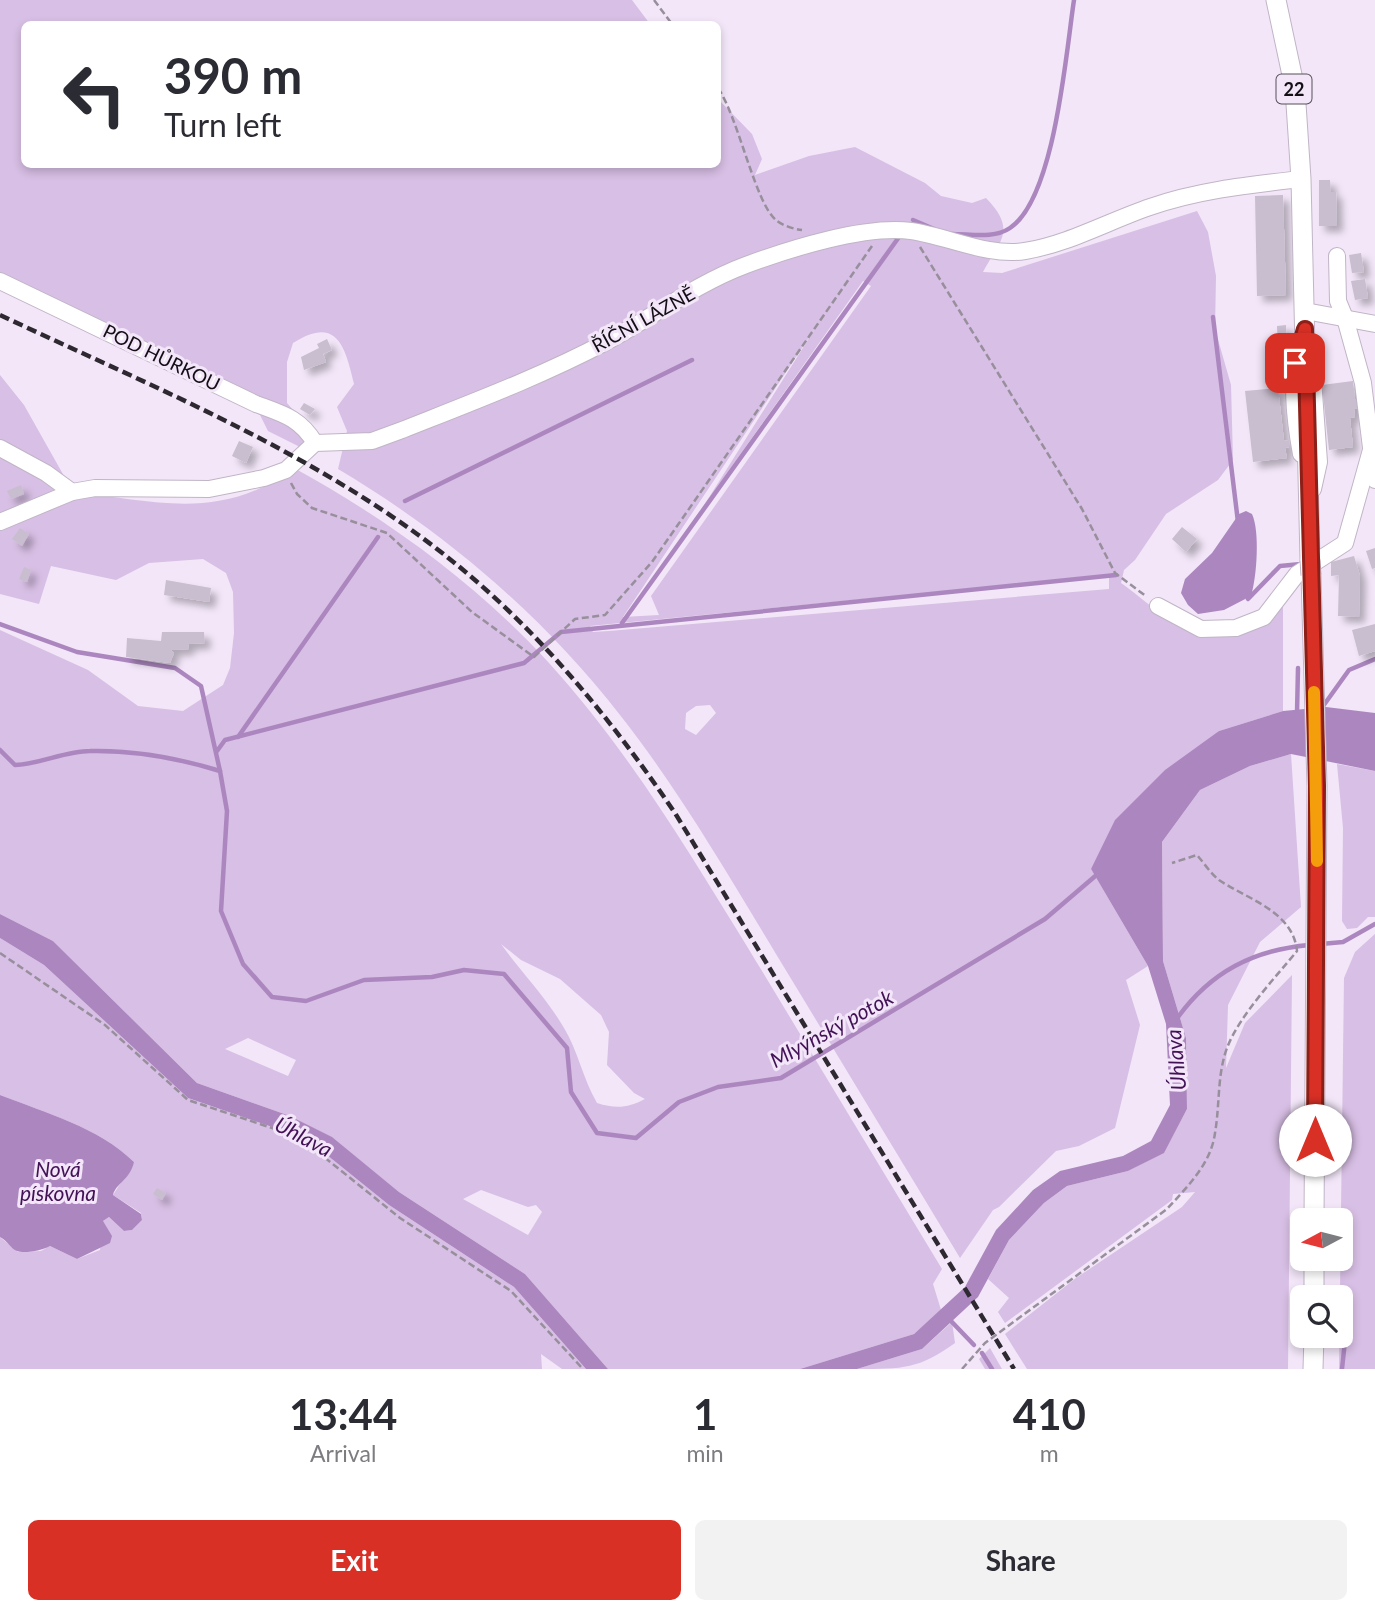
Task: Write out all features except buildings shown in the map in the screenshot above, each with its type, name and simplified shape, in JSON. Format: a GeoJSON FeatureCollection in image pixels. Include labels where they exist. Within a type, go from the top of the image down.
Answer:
{"type":"FeatureCollection","features":[{"type":"Feature","properties":{"kind":"main road","name":"22"},"geometry":{"type":"LineString","coordinates":[[1276,0],[1294,89],[1301,179],[1317,786],[1314,1208]]}},
{"type":"Feature","properties":{"kind":"main road"},"geometry":{"type":"LineString","coordinates":[[1313,1369],[1314,1348]]}},
{"type":"Feature","properties":{"kind":"street","name":"ŘÍČNÍ LÁZNĚ"},"geometry":{"type":"LineString","coordinates":[[315,443],[372,441],[402,430],[606,342],[685,294],[746,265],[843,236],[884,229],[910,231],[999,251],[1023,252],[1055,244],[1151,206],[1221,188],[1301,179]]}},
{"type":"Feature","properties":{"kind":"street"},"geometry":{"type":"LineString","coordinates":[[1337,256],[1338,300],[1363,383],[1375,480]]}},
{"type":"Feature","properties":{"kind":"street","name":"POD HŮRKOU"},"geometry":{"type":"LineString","coordinates":[[0,281],[256,404],[295,418],[305,427],[315,443]]}},
{"type":"Feature","properties":{"kind":"street"},"geometry":{"type":"LineString","coordinates":[[1305,320],[1345,318],[1375,324]]}},
{"type":"Feature","properties":{"kind":"street"},"geometry":{"type":"LineString","coordinates":[[0,522],[72,492],[95,488],[209,489],[286,470],[315,443]]}},
{"type":"Feature","properties":{"kind":"street"},"geometry":{"type":"LineString","coordinates":[[0,448],[46,472],[72,492]]}},
{"type":"Feature","properties":{"kind":"street"},"geometry":{"type":"LineString","coordinates":[[1158,606],[1200,629],[1237,628],[1264,617],[1297,574],[1345,543],[1371,450]]}},
{"type":"Feature","properties":{"kind":"path"},"geometry":{"type":"LineString","coordinates":[[654,0],[670,21]]}},
{"type":"Feature","properties":{"kind":"path"},"geometry":{"type":"LineString","coordinates":[[721,93],[729,105],[763,198],[775,220],[794,229],[806,231]]}},
{"type":"Feature","properties":{"kind":"path"},"geometry":{"type":"LineString","coordinates":[[286,470],[296,494],[312,508],[387,533],[472,611],[534,657],[575,619],[605,615],[652,562],[884,229]]}},
{"type":"Feature","properties":{"kind":"path"},"geometry":{"type":"LineString","coordinates":[[910,231],[1082,509],[1115,573],[1158,606]]}},
{"type":"Feature","properties":{"kind":"path"},"geometry":{"type":"LineString","coordinates":[[962,1369],[985,1343],[1167,1209],[1189,1186],[1205,1162],[1215,1135],[1219,1083],[1228,1046],[1253,1007],[1297,951],[1296,939],[1270,908],[1217,879],[1198,855],[1172,863]]}},
{"type":"Feature","properties":{"kind":"path"},"geometry":{"type":"LineString","coordinates":[[0,953],[105,1025],[188,1100],[275,1129],[314,1149],[400,1218],[511,1291],[583,1369]]}},
{"type":"Feature","properties":{"kind":"shaded area"},"geometry":{"type":"Polygon","coordinates":[[[0,0],[632,0],[648,21],[21,21],[21,168],[721,168],[721,102],[752,134],[762,159],[755,175],[809,156],[855,147],[925,183],[941,196],[972,203],[986,198],[996,209],[1003,228],[999,244],[983,272],[1002,273],[1197,211],[1208,232],[1216,276],[1215,329],[1231,385],[1233,460],[1218,480],[1166,514],[1135,560],[1124,570],[1121,583],[1178,625],[1202,634],[1213,634],[1231,628],[1283,604],[1283,711],[1219,731],[1091,869],[1148,966],[1126,980],[1140,1025],[1115,1128],[1079,1146],[1056,1151],[993,1210],[960,1258],[702,832],[620,715],[559,644],[491,579],[417,521],[338,469],[347,431],[337,407],[354,384],[347,358],[337,339],[320,332],[308,335],[293,343],[287,362],[287,403],[309,428],[304,449],[268,431],[260,415],[0,288],[0,0]],[[863,281],[703,507],[816,327],[623,617],[659,615],[651,596],[871,286],[863,281]],[[1109,575],[590,626],[593,632],[609,631],[1109,589],[1109,575]],[[710,705],[696,706],[686,713],[685,729],[696,735],[716,713],[710,705]]]}},
{"type":"Feature","properties":{"kind":"shaded area"},"geometry":{"type":"Polygon","coordinates":[[[0,375],[24,405],[73,492],[160,503],[214,502],[240,496],[267,485],[294,468],[363,509],[429,555],[492,606],[549,663],[631,765],[748,948],[942,1269],[933,1284],[941,1310],[914,1334],[800,1369],[608,1369],[525,1274],[399,1192],[331,1137],[290,1116],[197,1083],[53,941],[0,914],[0,630],[88,670],[138,706],[183,711],[223,685],[230,668],[234,633],[233,592],[226,573],[203,559],[149,563],[116,580],[51,566],[39,604],[0,594],[0,375]],[[501,944],[564,1028],[597,1103],[622,1107],[645,1099],[634,1093],[607,1065],[609,1032],[601,1015],[560,979],[521,960],[501,944]],[[248,1038],[225,1049],[288,1076],[296,1060],[248,1038]],[[481,1190],[463,1199],[528,1235],[542,1212],[536,1205],[528,1207],[481,1190]]]}},
{"type":"Feature","properties":{"kind":"shaded area"},"geometry":{"type":"Polygon","coordinates":[[[1291,754],[1301,907],[1260,942],[1228,1005],[1226,1068],[1245,1023],[1292,975],[1288,1369],[1027,1369],[1005,1334],[1076,1278],[1182,1207],[1195,1192],[1173,1194],[1172,1200],[1005,1323],[998,1312],[1009,1298],[988,1279],[1009,1240],[1044,1203],[1067,1186],[1128,1171],[1164,1152],[1187,1109],[1186,1038],[1163,961],[1162,842],[1200,790],[1250,766],[1291,754]]]}},
{"type":"Feature","properties":{"kind":"shaded area"},"geometry":{"type":"Polygon","coordinates":[[[1337,764],[1375,771],[1375,917],[1368,917],[1357,928],[1347,929],[1342,921],[1343,828],[1337,764]]]}},
{"type":"Feature","properties":{"kind":"shaded area"},"geometry":{"type":"Polygon","coordinates":[[[1375,934],[1375,1369],[1339,1369],[1339,1348],[1353,1348],[1353,1285],[1340,1285],[1340,1271],[1353,1271],[1353,1208],[1341,1208],[1344,978],[1355,952],[1375,934]]]}},
{"type":"Feature","properties":{"kind":"shaded area"},"geometry":{"type":"Polygon","coordinates":[[[0,938],[44,965],[188,1098],[284,1131],[322,1151],[389,1205],[514,1287],[586,1369],[562,1369],[541,1354],[542,1369],[0,1369],[0,1237],[18,1252],[41,1251],[50,1246],[77,1259],[100,1250],[103,1221],[109,1217],[124,1231],[132,1230],[142,1220],[141,1213],[113,1195],[134,1162],[88,1130],[0,1095],[0,938]]]}},
{"type":"Feature","properties":{"kind":"shaded area"},"geometry":{"type":"Polygon","coordinates":[[[952,1322],[955,1343],[931,1358],[899,1368],[857,1369],[922,1349],[952,1322]]]}},
{"type":"Feature","properties":{"kind":"shaded area"},"geometry":{"type":"Polygon","coordinates":[[[990,1348],[1002,1369],[985,1369],[979,1359],[990,1348]]]}},
{"type":"Feature","properties":{"kind":"water"},"geometry":{"type":"Polygon","coordinates":[[[1246,511],[1252,514],[1257,542],[1251,596],[1224,610],[1198,614],[1188,605],[1181,593],[1185,579],[1212,553],[1239,514],[1246,511]]]}},
{"type":"Feature","properties":{"kind":"water","name":"Úhlava"},"geometry":{"type":"Polygon","coordinates":[[[1326,707],[1375,713],[1375,771],[1291,754],[1250,766],[1200,790],[1162,842],[1163,961],[1186,1038],[1187,1109],[1164,1153],[1128,1171],[1067,1186],[1044,1203],[1009,1240],[978,1297],[922,1349],[857,1369],[800,1369],[914,1334],[965,1287],[996,1230],[1033,1190],[1060,1171],[1123,1156],[1151,1141],[1170,1105],[1166,1024],[1148,966],[1091,869],[1115,820],[1165,770],[1219,731],[1283,711],[1326,707]]]}},
{"type":"Feature","properties":{"kind":"water","name":"Úhlava"},"geometry":{"type":"Polygon","coordinates":[[[0,914],[53,941],[197,1083],[290,1116],[332,1137],[399,1192],[525,1274],[608,1369],[586,1369],[514,1287],[389,1205],[322,1151],[284,1131],[188,1098],[44,965],[0,938],[0,914]]]}},
{"type":"Feature","properties":{"kind":"water","name":"Nová pískovna"},"geometry":{"type":"Polygon","coordinates":[[[0,1095],[88,1130],[134,1162],[113,1195],[141,1214],[142,1220],[132,1230],[124,1231],[109,1217],[103,1221],[112,1236],[110,1243],[77,1259],[50,1246],[20,1252],[0,1237],[0,1095]]]}},
{"type":"Feature","properties":{"kind":"waterway"},"geometry":{"type":"LineString","coordinates":[[952,234],[997,234],[1010,228],[1025,212],[1038,187],[1056,122],[1074,0]]}},
{"type":"Feature","properties":{"kind":"waterway"},"geometry":{"type":"LineString","coordinates":[[913,220],[934,229]]}},
{"type":"Feature","properties":{"kind":"waterway"},"geometry":{"type":"LineString","coordinates":[[622,623],[899,237]]}},
{"type":"Feature","properties":{"kind":"waterway"},"geometry":{"type":"LineString","coordinates":[[1213,317],[1238,522]]}},
{"type":"Feature","properties":{"kind":"waterway"},"geometry":{"type":"LineString","coordinates":[[405,501],[692,360]]}},
{"type":"Feature","properties":{"kind":"waterway"},"geometry":{"type":"LineString","coordinates":[[238,737],[378,537]]}},
{"type":"Feature","properties":{"kind":"waterway"},"geometry":{"type":"LineString","coordinates":[[1248,599],[1280,566],[1301,564]]}},
{"type":"Feature","properties":{"kind":"waterway"},"geometry":{"type":"LineString","coordinates":[[217,751],[225,740],[524,663],[561,632],[1116,575]]}},
{"type":"Feature","properties":{"kind":"waterway"},"geometry":{"type":"LineString","coordinates":[[0,624],[77,652],[175,668],[201,686],[220,771]]}},
{"type":"Feature","properties":{"kind":"waterway"},"geometry":{"type":"LineString","coordinates":[[1321,709],[1349,670],[1375,659]]}},
{"type":"Feature","properties":{"kind":"waterway"},"geometry":{"type":"LineString","coordinates":[[1297,713],[1298,668]]}},
{"type":"Feature","properties":{"kind":"waterway","name":"Mlyýnský potok"},"geometry":{"type":"LineString","coordinates":[[0,750],[15,765],[81,752],[106,751],[156,756],[220,771],[227,811],[221,911],[243,964],[272,997],[306,1001],[364,980],[432,977],[464,970],[504,974],[567,1048],[571,1092],[597,1133],[636,1138],[679,1102],[718,1087],[781,1078],[1045,919],[1100,872]]}},
{"type":"Feature","properties":{"kind":"waterway"},"geometry":{"type":"LineString","coordinates":[[1321,944],[1343,942],[1375,924]]}},
{"type":"Feature","properties":{"kind":"waterway"},"geometry":{"type":"LineString","coordinates":[[1178,1017],[1205,987],[1235,966],[1270,952],[1309,945]]}},
{"type":"Feature","properties":{"kind":"waterway"},"geometry":{"type":"LineString","coordinates":[[950,1320],[974,1345]]}},
{"type":"Feature","properties":{"kind":"waterway"},"geometry":{"type":"LineString","coordinates":[[1342,1369],[1344,1348]]}},
{"type":"Feature","properties":{"kind":"waterway"},"geometry":{"type":"LineString","coordinates":[[982,1353],[992,1369]]}},
{"type":"Feature","properties":{"kind":"railway"},"geometry":{"type":"LineString","coordinates":[[0,315],[161,389],[318,470],[417,534],[455,563],[526,628],[619,735],[675,813],[1014,1369]]}},
{"type":"Feature","properties":{"kind":"slow traffic"},"geometry":{"type":"LineString","coordinates":[[1314,692],[1317,861]]}},
{"type":"Feature","properties":{"kind":"route"},"geometry":{"type":"LineString","coordinates":[[1295,363],[1305,329],[1317,786],[1315,1140]]}}]}
